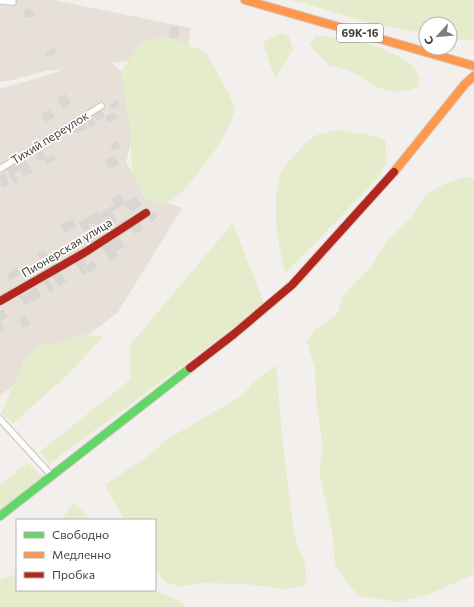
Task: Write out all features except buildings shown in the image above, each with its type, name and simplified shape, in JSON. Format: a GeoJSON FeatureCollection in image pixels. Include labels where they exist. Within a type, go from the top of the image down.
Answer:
{"type":"FeatureCollection","features":[{"type":"Feature","properties":{"kind":"street","name":"69К-16"},"geometry":{"type":"LineString","coordinates":[[246,0],[474,66]]}},
{"type":"Feature","properties":{"kind":"street"},"geometry":{"type":"LineString","coordinates":[[0,1],[13,2]]}},
{"type":"Feature","properties":{"kind":"street"},"geometry":{"type":"LineString","coordinates":[[0,516],[234,334],[292,285],[409,156],[465,84],[474,76]]}},
{"type":"Feature","properties":{"kind":"street","name":"Тихий переулок"},"geometry":{"type":"LineString","coordinates":[[0,169],[101,106]]}},
{"type":"Feature","properties":{"kind":"street","name":"Пионерская улица"},"geometry":{"type":"LineString","coordinates":[[0,302],[84,253],[146,213]]}},
{"type":"Feature","properties":{"kind":"street"},"geometry":{"type":"LineString","coordinates":[[0,419],[51,475]]}},
{"type":"Feature","properties":{"kind":"shaded area"},"geometry":{"type":"Polygon","coordinates":[[[0,0],[54,0],[191,28],[187,53],[111,63],[121,71],[135,123],[126,163],[147,195],[182,208],[118,312],[98,328],[0,395],[0,89],[58,72],[62,69],[45,71],[0,82],[0,0]]]}},
{"type":"Feature","properties":{"kind":"green space"},"geometry":{"type":"Polygon","coordinates":[[[293,0],[474,0],[474,40],[458,39],[458,16],[418,16],[418,32],[370,23],[293,0]]]}},
{"type":"Feature","properties":{"kind":"green space"},"geometry":{"type":"Polygon","coordinates":[[[280,33],[289,37],[293,49],[275,79],[263,43],[280,33]]]}},
{"type":"Feature","properties":{"kind":"green space"},"geometry":{"type":"Polygon","coordinates":[[[166,36],[206,52],[234,107],[233,116],[228,128],[211,156],[191,182],[175,198],[161,205],[146,200],[132,173],[130,129],[121,71],[142,41],[166,36]]]}},
{"type":"Feature","properties":{"kind":"green space"},"geometry":{"type":"Polygon","coordinates":[[[316,36],[352,40],[376,47],[398,56],[410,63],[420,77],[418,87],[403,91],[391,91],[371,84],[342,68],[330,66],[309,45],[316,36]]]}},
{"type":"Feature","properties":{"kind":"green space"},"geometry":{"type":"Polygon","coordinates":[[[340,130],[375,136],[385,140],[387,161],[378,178],[286,273],[276,225],[277,188],[281,173],[289,161],[310,139],[325,132],[340,130]]]}},
{"type":"Feature","properties":{"kind":"green space"},"geometry":{"type":"Polygon","coordinates":[[[465,177],[474,179],[474,574],[430,594],[399,602],[359,596],[345,581],[335,563],[332,531],[319,472],[323,446],[317,410],[315,368],[307,342],[315,330],[338,313],[343,296],[371,267],[388,240],[412,216],[427,194],[448,182],[465,177]]]}},
{"type":"Feature","properties":{"kind":"green space"},"geometry":{"type":"Polygon","coordinates":[[[233,223],[264,304],[49,464],[40,452],[131,379],[130,345],[233,223]]]}},
{"type":"Feature","properties":{"kind":"green space"},"geometry":{"type":"Polygon","coordinates":[[[81,334],[103,337],[68,374],[13,424],[1,413],[24,360],[39,344],[57,344],[81,334]]]}},
{"type":"Feature","properties":{"kind":"green space"},"geometry":{"type":"Polygon","coordinates":[[[276,365],[282,435],[294,535],[305,564],[307,585],[286,589],[246,584],[199,583],[180,587],[166,582],[156,571],[156,519],[123,519],[105,485],[151,454],[168,439],[243,395],[253,382],[276,365]]]}},
{"type":"Feature","properties":{"kind":"green space"},"geometry":{"type":"Polygon","coordinates":[[[27,463],[43,476],[0,510],[0,485],[27,463]]]}},
{"type":"Feature","properties":{"kind":"green space"},"geometry":{"type":"Polygon","coordinates":[[[73,503],[87,515],[89,519],[62,519],[73,503]]]}},
{"type":"Feature","properties":{"kind":"green space"},"geometry":{"type":"Polygon","coordinates":[[[16,575],[16,591],[150,591],[166,595],[177,600],[185,607],[0,607],[0,580],[16,575]]]}},
{"type":"Feature","properties":{"kind":"traffic: fast"},"geometry":{"type":"LineString","coordinates":[[0,516],[190,368]]}},
{"type":"Feature","properties":{"kind":"traffic: slow"},"geometry":{"type":"LineString","coordinates":[[245,0],[474,66]]}},
{"type":"Feature","properties":{"kind":"traffic: slow"},"geometry":{"type":"LineString","coordinates":[[394,172],[465,84],[474,76]]}},
{"type":"Feature","properties":{"kind":"traffic: jam"},"geometry":{"type":"LineString","coordinates":[[190,368],[234,334],[292,285],[394,172]]}},
{"type":"Feature","properties":{"kind":"traffic: jam"},"geometry":{"type":"LineString","coordinates":[[0,301],[84,253],[146,213]]}}]}
